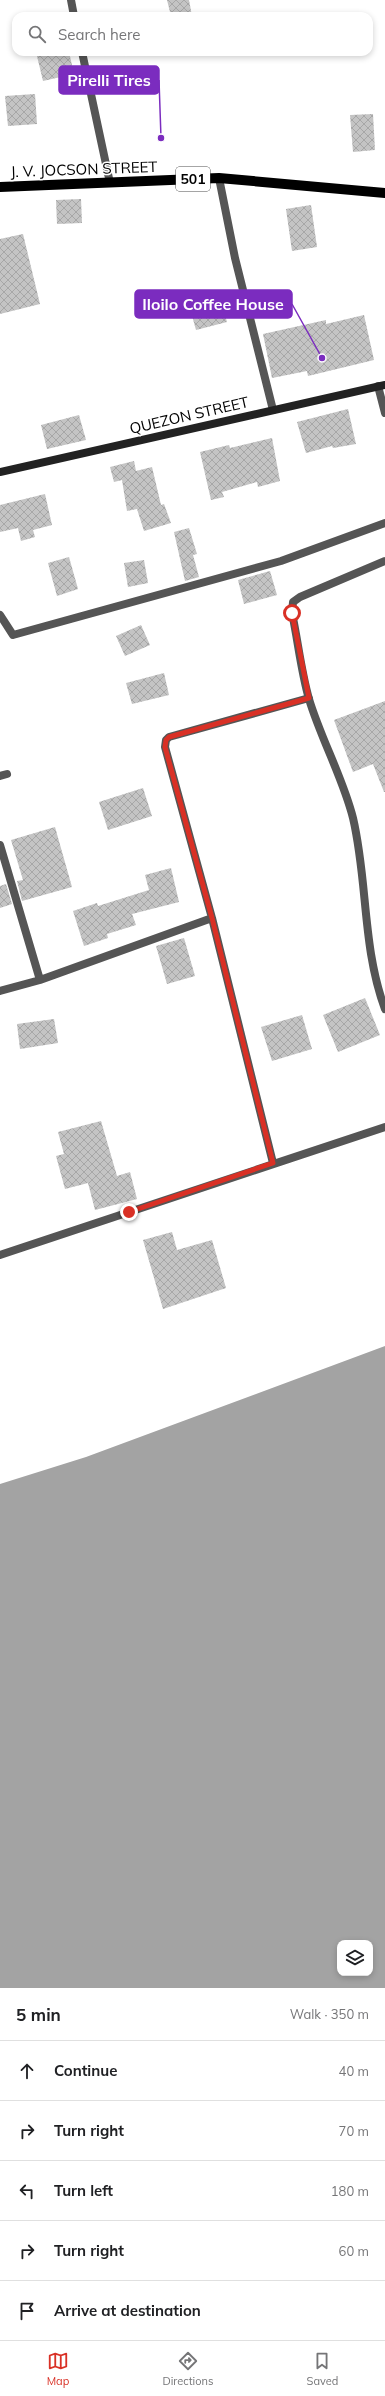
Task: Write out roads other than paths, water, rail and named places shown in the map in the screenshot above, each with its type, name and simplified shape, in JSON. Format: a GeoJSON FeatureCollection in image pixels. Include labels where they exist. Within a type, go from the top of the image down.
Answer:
{"type":"FeatureCollection","features":[{"type":"Feature","properties":{"kind":"main road","name":"J. V. JOCSON STREET"},"geometry":{"type":"LineString","coordinates":[[0,187],[219,178],[385,193]]}},
{"type":"Feature","properties":{"kind":"main road","name":"QUEZON STREET"},"geometry":{"type":"LineString","coordinates":[[0,472],[381,386]]}},
{"type":"Feature","properties":{"kind":"street"},"geometry":{"type":"LineString","coordinates":[[71,0],[73,12]]}},
{"type":"Feature","properties":{"kind":"street"},"geometry":{"type":"LineString","coordinates":[[83,56],[110,183]]}},
{"type":"Feature","properties":{"kind":"street"},"geometry":{"type":"LineString","coordinates":[[219,178],[235,258],[273,410]]}},
{"type":"Feature","properties":{"kind":"street"},"geometry":{"type":"LineString","coordinates":[[381,386],[385,413]]}},
{"type":"Feature","properties":{"kind":"street"},"geometry":{"type":"LineString","coordinates":[[0,615],[13,635],[281,561],[385,523]]}},
{"type":"Feature","properties":{"kind":"street"},"geometry":{"type":"LineString","coordinates":[[385,561],[300,597],[293,602],[292,613],[309,698],[353,818],[361,867],[368,945],[377,986],[385,1009]]}},
{"type":"Feature","properties":{"kind":"street"},"geometry":{"type":"LineString","coordinates":[[273,1163],[212,918],[165,747],[166,740],[169,737],[309,698]]}},
{"type":"Feature","properties":{"kind":"street"},"geometry":{"type":"LineString","coordinates":[[0,845],[40,980]]}},
{"type":"Feature","properties":{"kind":"street"},"geometry":{"type":"LineString","coordinates":[[0,991],[40,980],[212,918]]}},
{"type":"Feature","properties":{"kind":"street"},"geometry":{"type":"LineString","coordinates":[[0,1255],[385,1127]]}},
{"type":"Feature","properties":{"kind":"place","name":"Pirelli Tires"},"geometry":{"type":"Point","coordinates":[161,138]}},
{"type":"Feature","properties":{"kind":"place","name":"Iloilo Coffee House"},"geometry":{"type":"Point","coordinates":[322,358]}}]}
